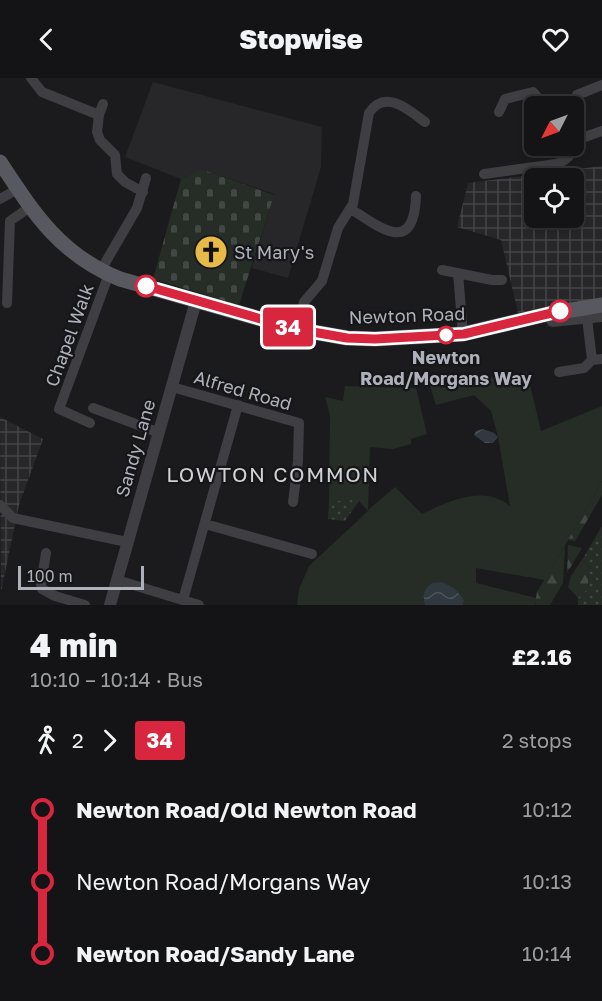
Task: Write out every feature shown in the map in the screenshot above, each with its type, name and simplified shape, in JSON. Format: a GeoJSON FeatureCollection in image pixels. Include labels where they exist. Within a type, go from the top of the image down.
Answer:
{"type":"FeatureCollection","features":[{"type":"Feature","properties":{"kind":"main road","name":"Newton Road"},"geometry":{"type":"LineString","coordinates":[[0,162],[30,207],[51,233],[64,245],[105,272],[296,329],[375,339],[464,334],[602,304]]}},
{"type":"Feature","properties":{"kind":"street"},"geometry":{"type":"LineString","coordinates":[[31,78],[42,92],[99,116]]}},
{"type":"Feature","properties":{"kind":"street"},"geometry":{"type":"LineString","coordinates":[[577,96],[602,85]]}},
{"type":"Feature","properties":{"kind":"street"},"geometry":{"type":"LineString","coordinates":[[499,112],[504,94],[533,92],[536,96]]}},
{"type":"Feature","properties":{"kind":"street"},"geometry":{"type":"LineString","coordinates":[[296,329],[305,298],[322,281],[338,228],[351,209],[358,186],[371,101],[391,101],[405,107],[425,122]]}},
{"type":"Feature","properties":{"kind":"street"},"geometry":{"type":"LineString","coordinates":[[103,104],[97,132],[100,140],[115,155],[117,174],[125,182],[143,192]]}},
{"type":"Feature","properties":{"kind":"street"},"geometry":{"type":"LineString","coordinates":[[584,137],[602,131]]}},
{"type":"Feature","properties":{"kind":"street"},"geometry":{"type":"LineString","coordinates":[[484,174],[505,165],[556,164],[566,161],[570,156]]}},
{"type":"Feature","properties":{"kind":"street"},"geometry":{"type":"LineString","coordinates":[[105,272],[137,208],[147,178]]}},
{"type":"Feature","properties":{"kind":"street"},"geometry":{"type":"LineString","coordinates":[[0,199],[18,189]]}},
{"type":"Feature","properties":{"kind":"street"},"geometry":{"type":"LineString","coordinates":[[351,209],[380,228],[391,232],[401,232],[409,228],[413,221],[416,196]]}},
{"type":"Feature","properties":{"kind":"street"},"geometry":{"type":"LineString","coordinates":[[4,296],[10,221],[30,207]]}},
{"type":"Feature","properties":{"kind":"street"},"geometry":{"type":"LineString","coordinates":[[442,270],[502,280]]}},
{"type":"Feature","properties":{"kind":"street","name":"Chapel Walk"},"geometry":{"type":"LineString","coordinates":[[90,423],[59,409],[105,272]]}},
{"type":"Feature","properties":{"kind":"street"},"geometry":{"type":"LineString","coordinates":[[458,273],[464,334]]}},
{"type":"Feature","properties":{"kind":"street","name":"Sandy Lane"},"geometry":{"type":"LineString","coordinates":[[110,605],[157,432],[196,301]]}},
{"type":"Feature","properties":{"kind":"street","name":"Newton Road"},"geometry":{"type":"LineString","coordinates":[[548,314],[552,322],[602,316]]}},
{"type":"Feature","properties":{"kind":"street"},"geometry":{"type":"LineString","coordinates":[[559,372],[584,368],[597,359],[587,318]]}},
{"type":"Feature","properties":{"kind":"street","name":"Alfred Road"},"geometry":{"type":"LineString","coordinates":[[172,387],[299,423],[298,461],[293,501]]}},
{"type":"Feature","properties":{"kind":"street"},"geometry":{"type":"LineString","coordinates":[[183,600],[238,405]]}},
{"type":"Feature","properties":{"kind":"street"},"geometry":{"type":"LineString","coordinates":[[93,408],[157,432]]}},
{"type":"Feature","properties":{"kind":"street"},"geometry":{"type":"LineString","coordinates":[[0,505],[14,519]]}},
{"type":"Feature","properties":{"kind":"street"},"geometry":{"type":"LineString","coordinates":[[0,516],[127,543]]}},
{"type":"Feature","properties":{"kind":"street"},"geometry":{"type":"LineString","coordinates":[[206,524],[312,554]]}},
{"type":"Feature","properties":{"kind":"street"},"geometry":{"type":"LineString","coordinates":[[46,553],[42,589],[85,605]]}},
{"type":"Feature","properties":{"kind":"street"},"geometry":{"type":"LineString","coordinates":[[117,580],[199,605]]}},
{"type":"Feature","properties":{"kind":"shaded area"},"geometry":{"type":"Polygon","coordinates":[[[153,82],[322,127],[321,167],[288,278],[252,268],[274,194],[201,169],[181,179],[125,157],[153,82]]]}},
{"type":"Feature","properties":{"kind":"shaded area"},"geometry":{"type":"Polygon","coordinates":[[[602,166],[602,300],[518,313],[501,240],[457,227],[468,183],[524,176],[524,228],[584,228],[584,168],[602,166]]]}},
{"type":"Feature","properties":{"kind":"shaded area"},"geometry":{"type":"Polygon","coordinates":[[[0,417],[43,439],[19,505],[1,592],[0,417]]]}},
{"type":"Feature","properties":{"kind":"green space"},"geometry":{"type":"Polygon","coordinates":[[[201,169],[274,195],[239,305],[153,279],[181,179],[201,169]]]}},
{"type":"Feature","properties":{"kind":"green space"},"geometry":{"type":"Polygon","coordinates":[[[527,372],[541,431],[602,406],[602,481],[545,580],[476,568],[476,583],[536,598],[535,605],[463,605],[464,599],[423,598],[425,605],[297,605],[299,589],[309,566],[368,511],[359,501],[329,502],[330,415],[325,397],[343,401],[345,386],[416,388],[427,434],[411,439],[411,444],[393,449],[370,447],[368,510],[395,487],[422,514],[443,504],[478,495],[500,499],[510,506],[491,411],[474,395],[436,405],[430,386],[527,372]]]}},
{"type":"Feature","properties":{"kind":"green space"},"geometry":{"type":"Polygon","coordinates":[[[602,481],[602,495],[575,541],[568,540],[602,481]]]}},
{"type":"Feature","properties":{"kind":"green space"},"geometry":{"type":"Polygon","coordinates":[[[359,501],[345,521],[328,519],[329,502],[359,501]]]}},
{"type":"Feature","properties":{"kind":"green space"},"geometry":{"type":"Polygon","coordinates":[[[602,526],[602,605],[578,605],[578,598],[588,589],[589,570],[585,555],[602,526]]]}},
{"type":"Feature","properties":{"kind":"green space"},"geometry":{"type":"Polygon","coordinates":[[[568,545],[582,548],[567,573],[568,545]]]}},
{"type":"Feature","properties":{"kind":"green space"},"geometry":{"type":"Polygon","coordinates":[[[565,546],[563,583],[550,605],[537,605],[535,603],[537,592],[565,546]]]}},
{"type":"Feature","properties":{"kind":"green space"},"geometry":{"type":"Polygon","coordinates":[[[585,555],[589,570],[588,590],[578,598],[568,587],[571,576],[585,555]]]}},
{"type":"Feature","properties":{"kind":"water"},"geometry":{"type":"Polygon","coordinates":[[[483,429],[498,437],[493,443],[485,443],[474,435],[476,431],[483,429]]]}},
{"type":"Feature","properties":{"kind":"water"},"geometry":{"type":"Polygon","coordinates":[[[442,582],[455,589],[464,600],[463,605],[425,605],[424,593],[427,588],[432,583],[442,582]]]}},
{"type":"Feature","properties":{"kind":"bus line","name":"34"},"geometry":{"type":"LineString","coordinates":[[146,286],[296,329],[347,338],[375,339],[464,334],[560,311]]}},
{"type":"Feature","properties":{"kind":"place","name":"St Mary's"},"geometry":{"type":"Point","coordinates":[211,252]}},
{"type":"Feature","properties":{"kind":"place","name":"Newton Road/Morgans Way"},"geometry":{"type":"Point","coordinates":[446,335]}},
{"type":"Feature","properties":{"kind":"district","name":"LOWTON COMMON"},"geometry":{"type":"Point","coordinates":[273,474]}}]}
